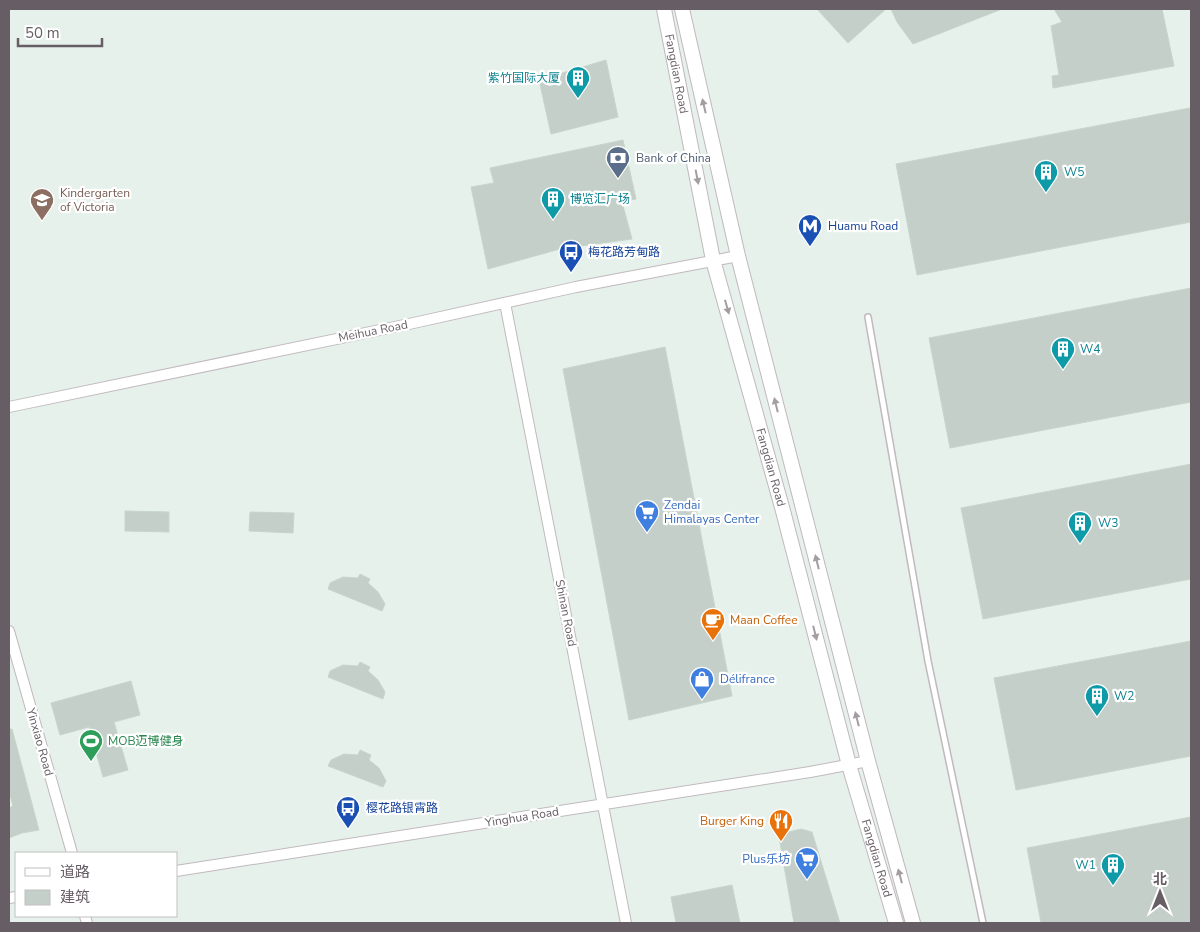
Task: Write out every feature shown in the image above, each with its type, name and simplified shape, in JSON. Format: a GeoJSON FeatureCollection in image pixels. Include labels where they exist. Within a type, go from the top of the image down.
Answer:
{"type":"FeatureCollection","features":[{"type":"Feature","properties":{"kind":"main road","name":"Fangdian Road"},"geometry":{"type":"LineString","coordinates":[[664,9],[713,260],[783,511],[849,765],[896,923]]}},
{"type":"Feature","properties":{"kind":"main road","name":"Fangdian Road"},"geometry":{"type":"LineString","coordinates":[[682,9],[738,256],[868,761],[913,923]]}},
{"type":"Feature","properties":{"kind":"street","name":"Meihua Road"},"geometry":{"type":"LineString","coordinates":[[9,407],[505,304],[585,285],[738,256]]}},
{"type":"Feature","properties":{"kind":"street","name":"Shinan Road"},"geometry":{"type":"LineString","coordinates":[[505,304],[626,923]]}},
{"type":"Feature","properties":{"kind":"street","name":"Yinxiao Road"},"geometry":{"type":"LineString","coordinates":[[9,631],[72,852]]}},
{"type":"Feature","properties":{"kind":"street","name":"Yinghua Road"},"geometry":{"type":"LineString","coordinates":[[178,871],[603,805],[868,761]]}},
{"type":"Feature","properties":{"kind":"lane"},"geometry":{"type":"LineString","coordinates":[[868,317],[928,661],[983,923]]}},
{"type":"Feature","properties":{"kind":"building"},"geometry":{"type":"Polygon","coordinates":[[[817,9],[886,9],[848,43],[817,9]]]}},
{"type":"Feature","properties":{"kind":"building"},"geometry":{"type":"Polygon","coordinates":[[[891,9],[1002,9],[913,44],[897,22],[891,9]]]}},
{"type":"Feature","properties":{"kind":"building"},"geometry":{"type":"Polygon","coordinates":[[[1054,9],[1162,9],[1174,66],[1053,88],[1052,76],[1059,75],[1051,26],[1062,22],[1054,9]]]}},
{"type":"Feature","properties":{"kind":"building","name":"紫竹国际大厦"},"geometry":{"type":"Polygon","coordinates":[[[606,60],[618,117],[551,134],[539,80],[606,60]]]}},
{"type":"Feature","properties":{"kind":"building","name":"W5"},"geometry":{"type":"Polygon","coordinates":[[[1190,108],[1191,222],[917,275],[896,164],[1190,108]]]}},
{"type":"Feature","properties":{"kind":"building","name":"博览汇广场"},"geometry":{"type":"Polygon","coordinates":[[[623,140],[636,199],[622,202],[632,239],[560,249],[488,269],[471,187],[494,183],[490,168],[623,140]]]}},
{"type":"Feature","properties":{"kind":"building","name":"W4"},"geometry":{"type":"Polygon","coordinates":[[[1191,288],[1191,402],[950,448],[929,338],[1191,288]]]}},
{"type":"Feature","properties":{"kind":"building","name":"Zendai Himalayas Center"},"geometry":{"type":"Polygon","coordinates":[[[665,347],[732,696],[629,720],[563,369],[665,347]]]}},
{"type":"Feature","properties":{"kind":"building","name":"W3"},"geometry":{"type":"Polygon","coordinates":[[[1191,464],[1191,579],[983,619],[961,508],[1191,464]]]}},
{"type":"Feature","properties":{"kind":"building"},"geometry":{"type":"Polygon","coordinates":[[[125,511],[169,512],[169,532],[125,531],[125,511]]]}},
{"type":"Feature","properties":{"kind":"building"},"geometry":{"type":"Polygon","coordinates":[[[250,512],[294,513],[293,533],[249,531],[250,512]]]}},
{"type":"Feature","properties":{"kind":"building"},"geometry":{"type":"Polygon","coordinates":[[[360,574],[370,579],[368,583],[378,592],[385,604],[382,611],[328,589],[330,583],[343,577],[358,578],[360,574]]]}},
{"type":"Feature","properties":{"kind":"building","name":"W2"},"geometry":{"type":"Polygon","coordinates":[[[1191,641],[1191,756],[1016,790],[994,678],[1191,641]]]}},
{"type":"Feature","properties":{"kind":"building"},"geometry":{"type":"Polygon","coordinates":[[[360,662],[370,667],[368,671],[378,680],[385,692],[383,699],[328,677],[330,671],[343,665],[358,666],[360,662]]]}},
{"type":"Feature","properties":{"kind":"building"},"geometry":{"type":"Polygon","coordinates":[[[131,681],[140,715],[114,722],[128,770],[103,777],[89,727],[60,735],[51,703],[131,681]]]}},
{"type":"Feature","properties":{"kind":"building"},"geometry":{"type":"Polygon","coordinates":[[[9,729],[12,729],[39,830],[9,838],[9,808],[13,806],[9,791],[9,729]]]}},
{"type":"Feature","properties":{"kind":"building"},"geometry":{"type":"Polygon","coordinates":[[[360,750],[371,755],[369,760],[379,768],[386,781],[383,787],[328,766],[331,760],[344,754],[358,755],[360,750]]]}},
{"type":"Feature","properties":{"kind":"building","name":"W1"},"geometry":{"type":"Polygon","coordinates":[[[1191,817],[1191,923],[1041,923],[1027,848],[1191,817]]]}},
{"type":"Feature","properties":{"kind":"building","name":"Plus乐坊"},"geometry":{"type":"Polygon","coordinates":[[[801,829],[812,832],[840,923],[794,923],[779,837],[785,833],[801,829]]]}},
{"type":"Feature","properties":{"kind":"building"},"geometry":{"type":"Polygon","coordinates":[[[732,885],[740,923],[676,923],[671,897],[732,885]]]}},
{"type":"Feature","properties":{"kind":"place","name":"紫竹国际大厦"},"geometry":{"type":"Point","coordinates":[578,99]}},
{"type":"Feature","properties":{"kind":"place","name":"Bank of China"},"geometry":{"type":"Point","coordinates":[618,179]}},
{"type":"Feature","properties":{"kind":"place","name":"W5"},"geometry":{"type":"Point","coordinates":[1046,193]}},
{"type":"Feature","properties":{"kind":"place","name":"博览汇广场"},"geometry":{"type":"Point","coordinates":[553,220]}},
{"type":"Feature","properties":{"kind":"place","name":"Kindergarten of Victoria"},"geometry":{"type":"Point","coordinates":[42,221]}},
{"type":"Feature","properties":{"kind":"place","name":"Huamu Road"},"geometry":{"type":"Point","coordinates":[810,247]}},
{"type":"Feature","properties":{"kind":"place","name":"梅花路芳甸路"},"geometry":{"type":"Point","coordinates":[571,273]}},
{"type":"Feature","properties":{"kind":"place","name":"W4"},"geometry":{"type":"Point","coordinates":[1063,370]}},
{"type":"Feature","properties":{"kind":"place","name":"Zendai Himalayas Center"},"geometry":{"type":"Point","coordinates":[647,533]}},
{"type":"Feature","properties":{"kind":"place","name":"W3"},"geometry":{"type":"Point","coordinates":[1080,544]}},
{"type":"Feature","properties":{"kind":"place","name":"Maan Coffee"},"geometry":{"type":"Point","coordinates":[713,641]}},
{"type":"Feature","properties":{"kind":"place","name":"Délifrance"},"geometry":{"type":"Point","coordinates":[702,700]}},
{"type":"Feature","properties":{"kind":"place","name":"W2"},"geometry":{"type":"Point","coordinates":[1097,717]}},
{"type":"Feature","properties":{"kind":"place","name":"MOB迈博健身"},"geometry":{"type":"Point","coordinates":[91,762]}},
{"type":"Feature","properties":{"kind":"place","name":"樱花路银霄路"},"geometry":{"type":"Point","coordinates":[348,829]}},
{"type":"Feature","properties":{"kind":"place","name":"Burger King"},"geometry":{"type":"Point","coordinates":[781,842]}},
{"type":"Feature","properties":{"kind":"place","name":"Plus乐坊"},"geometry":{"type":"Point","coordinates":[807,880]}},
{"type":"Feature","properties":{"kind":"place","name":"W1"},"geometry":{"type":"Point","coordinates":[1113,886]}}]}
